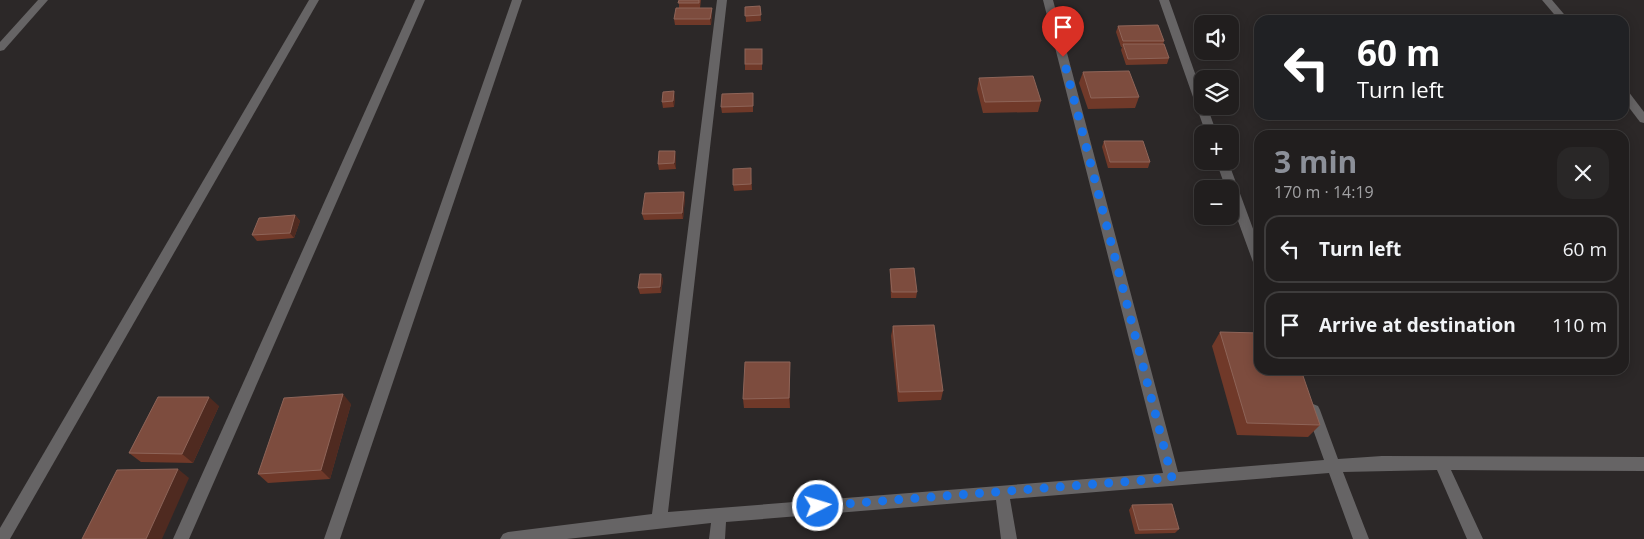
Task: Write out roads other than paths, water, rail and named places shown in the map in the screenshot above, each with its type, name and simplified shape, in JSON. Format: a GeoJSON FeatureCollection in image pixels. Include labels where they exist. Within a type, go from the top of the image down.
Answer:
{"type":"FeatureCollection","features":[{"type":"Feature","properties":{"kind":"street"},"geometry":{"type":"LineString","coordinates":[[0,48],[43,0]]}},
{"type":"Feature","properties":{"kind":"street"},"geometry":{"type":"LineString","coordinates":[[2,539],[314,0]]}},
{"type":"Feature","properties":{"kind":"street"},"geometry":{"type":"LineString","coordinates":[[180,539],[420,0]]}},
{"type":"Feature","properties":{"kind":"street"},"geometry":{"type":"LineString","coordinates":[[332,539],[516,0]]}},
{"type":"Feature","properties":{"kind":"street"},"geometry":{"type":"LineString","coordinates":[[658,520],[722,0]]}},
{"type":"Feature","properties":{"kind":"street"},"geometry":{"type":"LineString","coordinates":[[1048,0],[1172,478]]}},
{"type":"Feature","properties":{"kind":"street"},"geometry":{"type":"LineString","coordinates":[[1164,0],[1209,125]]}},
{"type":"Feature","properties":{"kind":"street"},"geometry":{"type":"LineString","coordinates":[[1547,0],[1560,15]]}},
{"type":"Feature","properties":{"kind":"street"},"geometry":{"type":"LineString","coordinates":[[1629,100],[1644,119]]}},
{"type":"Feature","properties":{"kind":"street"},"geometry":{"type":"LineString","coordinates":[[1225,170],[1254,248]]}},
{"type":"Feature","properties":{"kind":"street"},"geometry":{"type":"LineString","coordinates":[[1308,396],[1361,539]]}},
{"type":"Feature","properties":{"kind":"street"},"geometry":{"type":"LineString","coordinates":[[508,539],[658,520],[1333,466],[1382,463],[1644,464]]}},
{"type":"Feature","properties":{"kind":"street"},"geometry":{"type":"LineString","coordinates":[[1441,463],[1475,539]]}},
{"type":"Feature","properties":{"kind":"street"},"geometry":{"type":"LineString","coordinates":[[1002,492],[1009,539]]}},
{"type":"Feature","properties":{"kind":"street"},"geometry":{"type":"LineString","coordinates":[[717,539],[719,515]]}}]}
